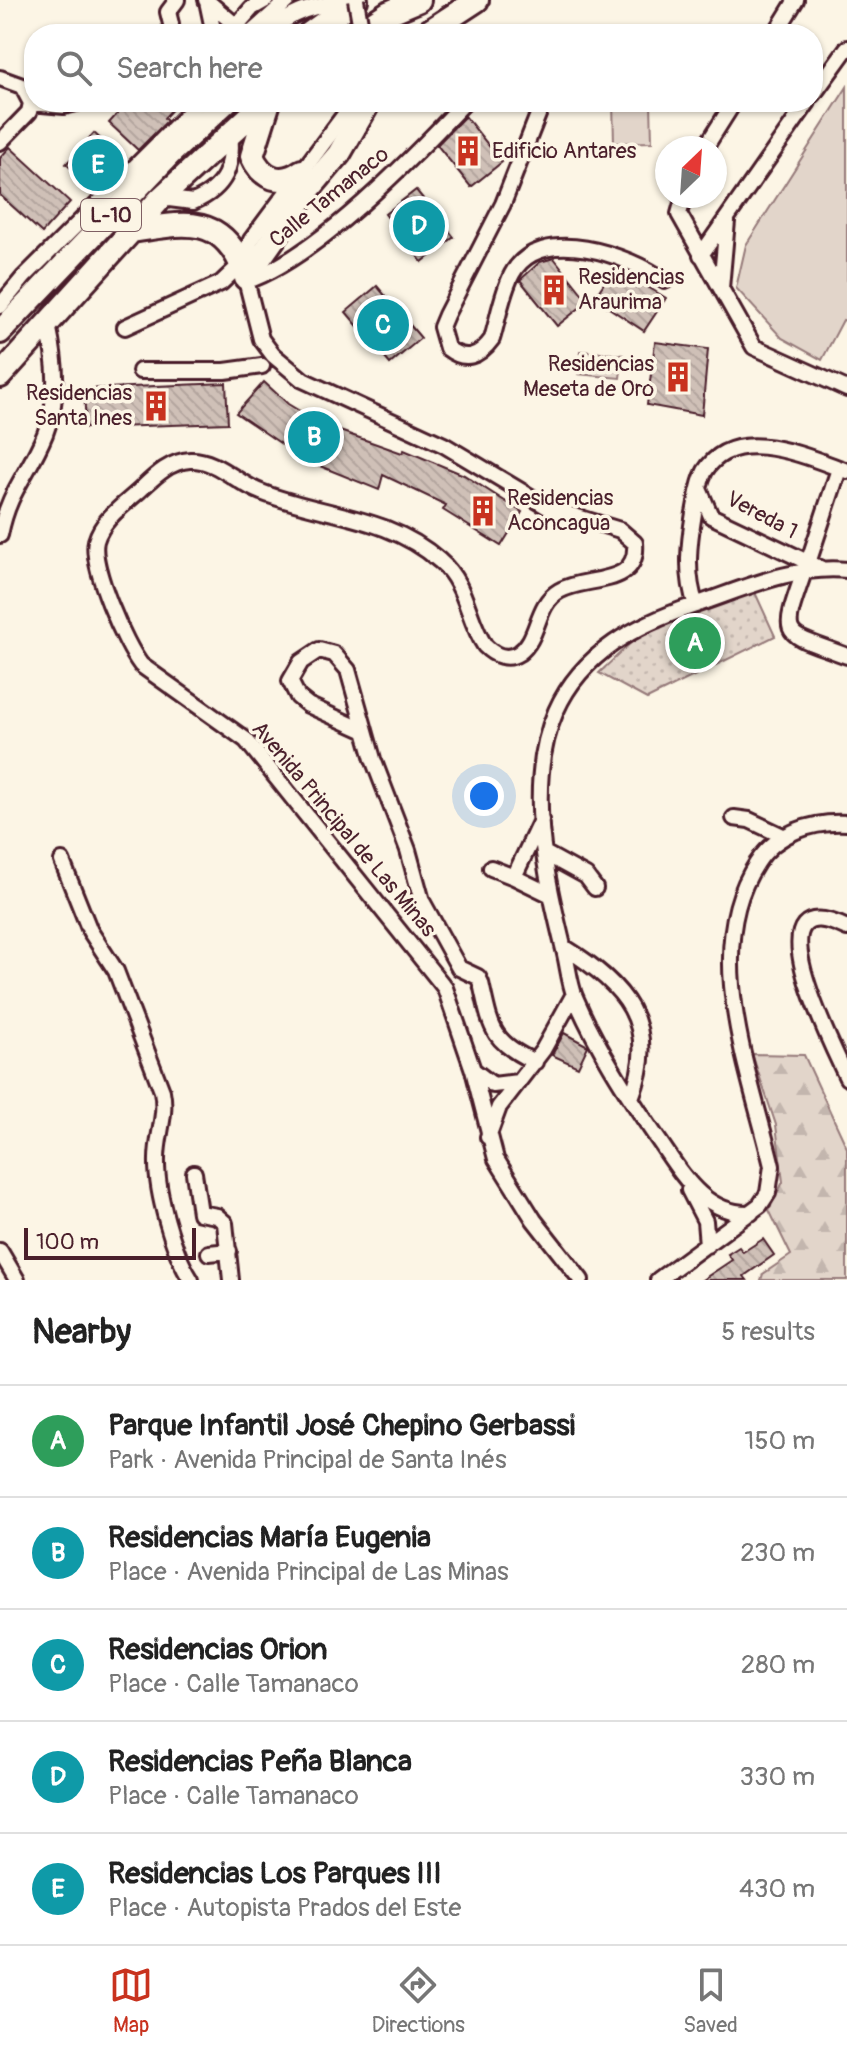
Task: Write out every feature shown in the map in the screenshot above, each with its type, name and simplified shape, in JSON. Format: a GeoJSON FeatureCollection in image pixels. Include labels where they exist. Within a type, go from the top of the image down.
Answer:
{"type":"FeatureCollection","features":[{"type":"Feature","properties":{"kind":"highway"},"geometry":{"type":"LineString","coordinates":[[373,24],[388,13],[419,0]]}},
{"type":"Feature","properties":{"kind":"highway"},"geometry":{"type":"LineString","coordinates":[[440,24],[477,0]]}},
{"type":"Feature","properties":{"kind":"highway"},"geometry":{"type":"LineString","coordinates":[[322,24],[353,1]]}},
{"type":"Feature","properties":{"kind":"highway","name":"L-10"},"geometry":{"type":"LineString","coordinates":[[0,332],[170,154],[215,112]]}},
{"type":"Feature","properties":{"kind":"highway","name":"L-10"},"geometry":{"type":"LineString","coordinates":[[0,376],[161,198],[255,112]]}},
{"type":"Feature","properties":{"kind":"highway","name":"L-10"},"geometry":{"type":"LineString","coordinates":[[264,112],[252,156],[255,163],[279,181],[286,182],[302,171]]}},
{"type":"Feature","properties":{"kind":"highway"},"geometry":{"type":"LineString","coordinates":[[130,231],[182,224],[202,226],[221,235],[244,275],[339,154],[354,112]]}},
{"type":"Feature","properties":{"kind":"street"},"geometry":{"type":"LineString","coordinates":[[171,24],[168,12],[177,0]]}},
{"type":"Feature","properties":{"kind":"street"},"geometry":{"type":"LineString","coordinates":[[206,0],[232,24]]}},
{"type":"Feature","properties":{"kind":"street"},"geometry":{"type":"LineString","coordinates":[[206,0],[212,24]]}},
{"type":"Feature","properties":{"kind":"street"},"geometry":{"type":"LineString","coordinates":[[253,10],[266,0]]}},
{"type":"Feature","properties":{"kind":"street"},"geometry":{"type":"LineString","coordinates":[[253,10],[288,0]]}},
{"type":"Feature","properties":{"kind":"street"},"geometry":{"type":"LineString","coordinates":[[781,24],[796,0]]}},
{"type":"Feature","properties":{"kind":"street"},"geometry":{"type":"LineString","coordinates":[[278,24],[305,10],[353,1],[357,24]]}},
{"type":"Feature","properties":{"kind":"street"},"geometry":{"type":"LineString","coordinates":[[823,81],[847,48]]}},
{"type":"Feature","properties":{"kind":"street"},"geometry":{"type":"LineString","coordinates":[[0,78],[22,86],[24,90]]}},
{"type":"Feature","properties":{"kind":"street"},"geometry":{"type":"LineString","coordinates":[[0,142],[29,112]]}},
{"type":"Feature","properties":{"kind":"street"},"geometry":{"type":"LineString","coordinates":[[186,117],[188,112]]}},
{"type":"Feature","properties":{"kind":"street"},"geometry":{"type":"LineString","coordinates":[[0,306],[24,277],[191,112]]}},
{"type":"Feature","properties":{"kind":"street"},"geometry":{"type":"LineString","coordinates":[[125,327],[244,275],[251,240],[350,112]]}},
{"type":"Feature","properties":{"kind":"street","name":"Calle Tamanaco"},"geometry":{"type":"LineString","coordinates":[[244,275],[264,276],[335,223],[410,161],[456,112]]}},
{"type":"Feature","properties":{"kind":"street"},"geometry":{"type":"LineString","coordinates":[[539,112],[503,204],[441,327],[447,348],[467,357],[477,355],[486,348],[492,339],[511,275],[520,263],[542,252],[560,247],[605,253],[637,263],[665,281]]}},
{"type":"Feature","properties":{"kind":"street"},"geometry":{"type":"LineString","coordinates":[[713,136],[728,112]]}},
{"type":"Feature","properties":{"kind":"street"},"geometry":{"type":"LineString","coordinates":[[701,255],[801,112]]}},
{"type":"Feature","properties":{"kind":"street"},"geometry":{"type":"LineString","coordinates":[[161,198],[193,202],[221,184],[233,157],[230,133]]}},
{"type":"Feature","properties":{"kind":"street"},"geometry":{"type":"LineString","coordinates":[[681,208],[679,214],[754,347],[847,389]]}},
{"type":"Feature","properties":{"kind":"street"},"geometry":{"type":"LineString","coordinates":[[721,288],[728,216]]}},
{"type":"Feature","properties":{"kind":"street","name":"Avenida Principal de Las Minas"},"geometry":{"type":"LineString","coordinates":[[244,275],[261,339],[279,362],[303,380],[444,445],[551,509],[620,530],[635,543],[634,560],[622,574],[577,583],[549,598],[528,644],[515,655],[507,657],[485,646],[462,590],[443,563],[430,553],[354,516],[263,493],[213,464],[180,462],[159,473],[106,522],[96,541],[96,561],[131,652],[154,676],[246,740],[445,988],[473,1070],[488,1138],[514,1188],[577,1274]]}},
{"type":"Feature","properties":{"kind":"street"},"geometry":{"type":"LineString","coordinates":[[0,535],[8,498],[45,433],[58,367],[48,324]]}},
{"type":"Feature","properties":{"kind":"street"},"geometry":{"type":"LineString","coordinates":[[140,371],[225,371],[262,366]]}},
{"type":"Feature","properties":{"kind":"street","name":"Vereda 1"},"geometry":{"type":"LineString","coordinates":[[696,605],[692,592],[689,542],[699,486],[713,461],[749,445],[765,444],[843,470]]}},
{"type":"Feature","properties":{"kind":"street"},"geometry":{"type":"LineString","coordinates":[[843,470],[811,568],[787,619],[788,628],[796,637],[847,656]]}},
{"type":"Feature","properties":{"kind":"street","name":"Vereda 1"},"geometry":{"type":"LineString","coordinates":[[699,486],[711,516],[811,568]]}},
{"type":"Feature","properties":{"kind":"street"},"geometry":{"type":"LineString","coordinates":[[707,1245],[705,1221],[684,1176],[631,1098],[574,994],[551,895],[541,820],[545,749],[556,709],[585,670],[626,633],[660,615],[756,583],[811,568],[847,570]]}},
{"type":"Feature","properties":{"kind":"street"},"geometry":{"type":"LineString","coordinates":[[365,731],[298,697],[290,681],[311,654],[326,651],[340,659],[348,670],[365,731],[408,850],[422,901],[438,935],[459,968],[478,977],[491,1028],[500,1042],[535,1062]]}},
{"type":"Feature","properties":{"kind":"street"},"geometry":{"type":"LineString","coordinates":[[734,818],[749,820],[783,836]]}},
{"type":"Feature","properties":{"kind":"street"},"geometry":{"type":"LineString","coordinates":[[514,877],[541,820]]}},
{"type":"Feature","properties":{"kind":"street"},"geometry":{"type":"LineString","coordinates":[[658,1280],[751,1213],[768,1193],[772,1166],[739,1030],[732,973],[733,922],[752,869],[767,849],[783,836],[820,824],[847,823]]}},
{"type":"Feature","properties":{"kind":"street"},"geometry":{"type":"LineString","coordinates":[[546,854],[586,876],[595,888]]}},
{"type":"Feature","properties":{"kind":"street"},"geometry":{"type":"LineString","coordinates":[[62,861],[90,931],[116,971],[162,1091],[165,1106],[157,1156],[157,1178],[176,1246],[191,1280]]}},
{"type":"Feature","properties":{"kind":"street"},"geometry":{"type":"LineString","coordinates":[[491,868],[551,895]]}},
{"type":"Feature","properties":{"kind":"street"},"geometry":{"type":"LineString","coordinates":[[847,928],[831,921],[812,922],[801,930],[799,937],[804,983],[847,1078]]}},
{"type":"Feature","properties":{"kind":"street"},"geometry":{"type":"LineString","coordinates":[[564,947],[618,985],[631,1007],[642,1046],[640,1075],[631,1098]]}},
{"type":"Feature","properties":{"kind":"street"},"geometry":{"type":"LineString","coordinates":[[488,1138],[499,1107],[535,1062],[574,994]]}},
{"type":"Feature","properties":{"kind":"street"},"geometry":{"type":"LineString","coordinates":[[473,1070],[493,1085],[519,1082]]}},
{"type":"Feature","properties":{"kind":"street"},"geometry":{"type":"LineString","coordinates":[[194,1173],[200,1213],[217,1216],[225,1223],[231,1280]]}},
{"type":"Feature","properties":{"kind":"street"},"geometry":{"type":"LineString","coordinates":[[684,1176],[713,1205],[731,1212],[751,1213]]}},
{"type":"Feature","properties":{"kind":"street"},"geometry":{"type":"LineString","coordinates":[[0,1251],[17,1280]]}},
{"type":"Feature","properties":{"kind":"street"},"geometry":{"type":"LineString","coordinates":[[209,1253],[229,1251]]}},
{"type":"Feature","properties":{"kind":"street"},"geometry":{"type":"LineString","coordinates":[[577,1274],[592,1280]]}},
{"type":"Feature","properties":{"kind":"green space"},"geometry":{"type":"Polygon","coordinates":[[[847,87],[847,321],[843,320],[822,360],[782,338],[736,288],[746,245],[847,87]]]}},
{"type":"Feature","properties":{"kind":"green space"},"geometry":{"type":"Polygon","coordinates":[[[613,112],[651,112],[652,142],[614,143],[613,112]]]}},
{"type":"Feature","properties":{"kind":"green space"},"geometry":{"type":"Polygon","coordinates":[[[580,351],[623,355],[620,378],[578,374],[580,351]]]}},
{"type":"Feature","properties":{"kind":"green space"},"geometry":{"type":"Polygon","coordinates":[[[753,588],[775,636],[647,699],[599,673],[638,636],[753,588]]]}},
{"type":"Feature","properties":{"kind":"green space"},"geometry":{"type":"Polygon","coordinates":[[[752,1054],[804,1055],[847,1148],[847,1280],[761,1280],[763,1274],[791,1255],[769,1210],[783,1182],[776,1125],[752,1054]]]}},
{"type":"Feature","properties":{"kind":"building"},"geometry":{"type":"Polygon","coordinates":[[[119,112],[170,112],[164,118],[167,121],[138,150],[109,123],[119,112]]]}},
{"type":"Feature","properties":{"kind":"building","name":"Edificio Antares"},"geometry":{"type":"Polygon","coordinates":[[[465,116],[502,162],[471,187],[437,145],[465,116]]]}},
{"type":"Feature","properties":{"kind":"building"},"geometry":{"type":"Polygon","coordinates":[[[94,133],[126,162],[97,191],[66,164],[94,133]]]}},
{"type":"Feature","properties":{"kind":"building"},"geometry":{"type":"Polygon","coordinates":[[[10,147],[70,202],[42,233],[0,195],[0,158],[10,147]]]}},
{"type":"Feature","properties":{"kind":"building"},"geometry":{"type":"Polygon","coordinates":[[[416,190],[454,237],[422,262],[385,214],[416,190]]]}},
{"type":"Feature","properties":{"kind":"building","name":"Residencias Araurima"},"geometry":{"type":"Polygon","coordinates":[[[554,258],[588,301],[557,326],[520,280],[540,262],[554,258]]]}},
{"type":"Feature","properties":{"kind":"building"},"geometry":{"type":"Polygon","coordinates":[[[615,267],[666,298],[644,331],[594,298],[615,267]]]}},
{"type":"Feature","properties":{"kind":"building"},"geometry":{"type":"Polygon","coordinates":[[[377,286],[421,338],[390,364],[346,312],[377,286]]]}},
{"type":"Feature","properties":{"kind":"building","name":"Residencias Meseta de Oro"},"geometry":{"type":"Polygon","coordinates":[[[655,342],[708,349],[702,415],[647,405],[655,342]]]}},
{"type":"Feature","properties":{"kind":"building"},"geometry":{"type":"Polygon","coordinates":[[[264,382],[288,404],[323,425],[402,453],[404,450],[464,475],[522,512],[501,546],[443,510],[446,505],[383,475],[379,490],[305,460],[236,413],[264,382]]]}},
{"type":"Feature","properties":{"kind":"building","name":"Residencias Santa Ines"},"geometry":{"type":"Polygon","coordinates":[[[226,383],[228,423],[86,428],[84,389],[226,383]]]}},
{"type":"Feature","properties":{"kind":"building"},"geometry":{"type":"Polygon","coordinates":[[[564,1033],[588,1046],[578,1067],[552,1055],[564,1033]]]}},
{"type":"Feature","properties":{"kind":"building"},"geometry":{"type":"Polygon","coordinates":[[[763,1239],[774,1255],[744,1276],[747,1280],[702,1280],[732,1260],[728,1254],[739,1247],[743,1252],[763,1239]]]}},
{"type":"Feature","properties":{"kind":"place","name":"Edificio Antares"},"geometry":{"type":"Point","coordinates":[468,151]}},
{"type":"Feature","properties":{"kind":"place","name":"Residencias Los Parques III"},"geometry":{"type":"Point","coordinates":[98,165]}},
{"type":"Feature","properties":{"kind":"place","name":"Residencias Peña Blanca"},"geometry":{"type":"Point","coordinates":[419,226]}},
{"type":"Feature","properties":{"kind":"place","name":"Residencias Araurima"},"geometry":{"type":"Point","coordinates":[554,290]}},
{"type":"Feature","properties":{"kind":"place","name":"Residencias Orion"},"geometry":{"type":"Point","coordinates":[383,325]}},
{"type":"Feature","properties":{"kind":"place","name":"Residencias Meseta de Oro"},"geometry":{"type":"Point","coordinates":[678,377]}},
{"type":"Feature","properties":{"kind":"place","name":"Residencias Santa Ines"},"geometry":{"type":"Point","coordinates":[156,406]}},
{"type":"Feature","properties":{"kind":"place","name":"Residencias María Eugenia"},"geometry":{"type":"Point","coordinates":[314,437]}},
{"type":"Feature","properties":{"kind":"place","name":"Residencias Aconcagua"},"geometry":{"type":"Point","coordinates":[483,511]}},
{"type":"Feature","properties":{"kind":"place","name":"Parque Infantil José Chepino Gerbassi"},"geometry":{"type":"Point","coordinates":[695,643]}}]}
